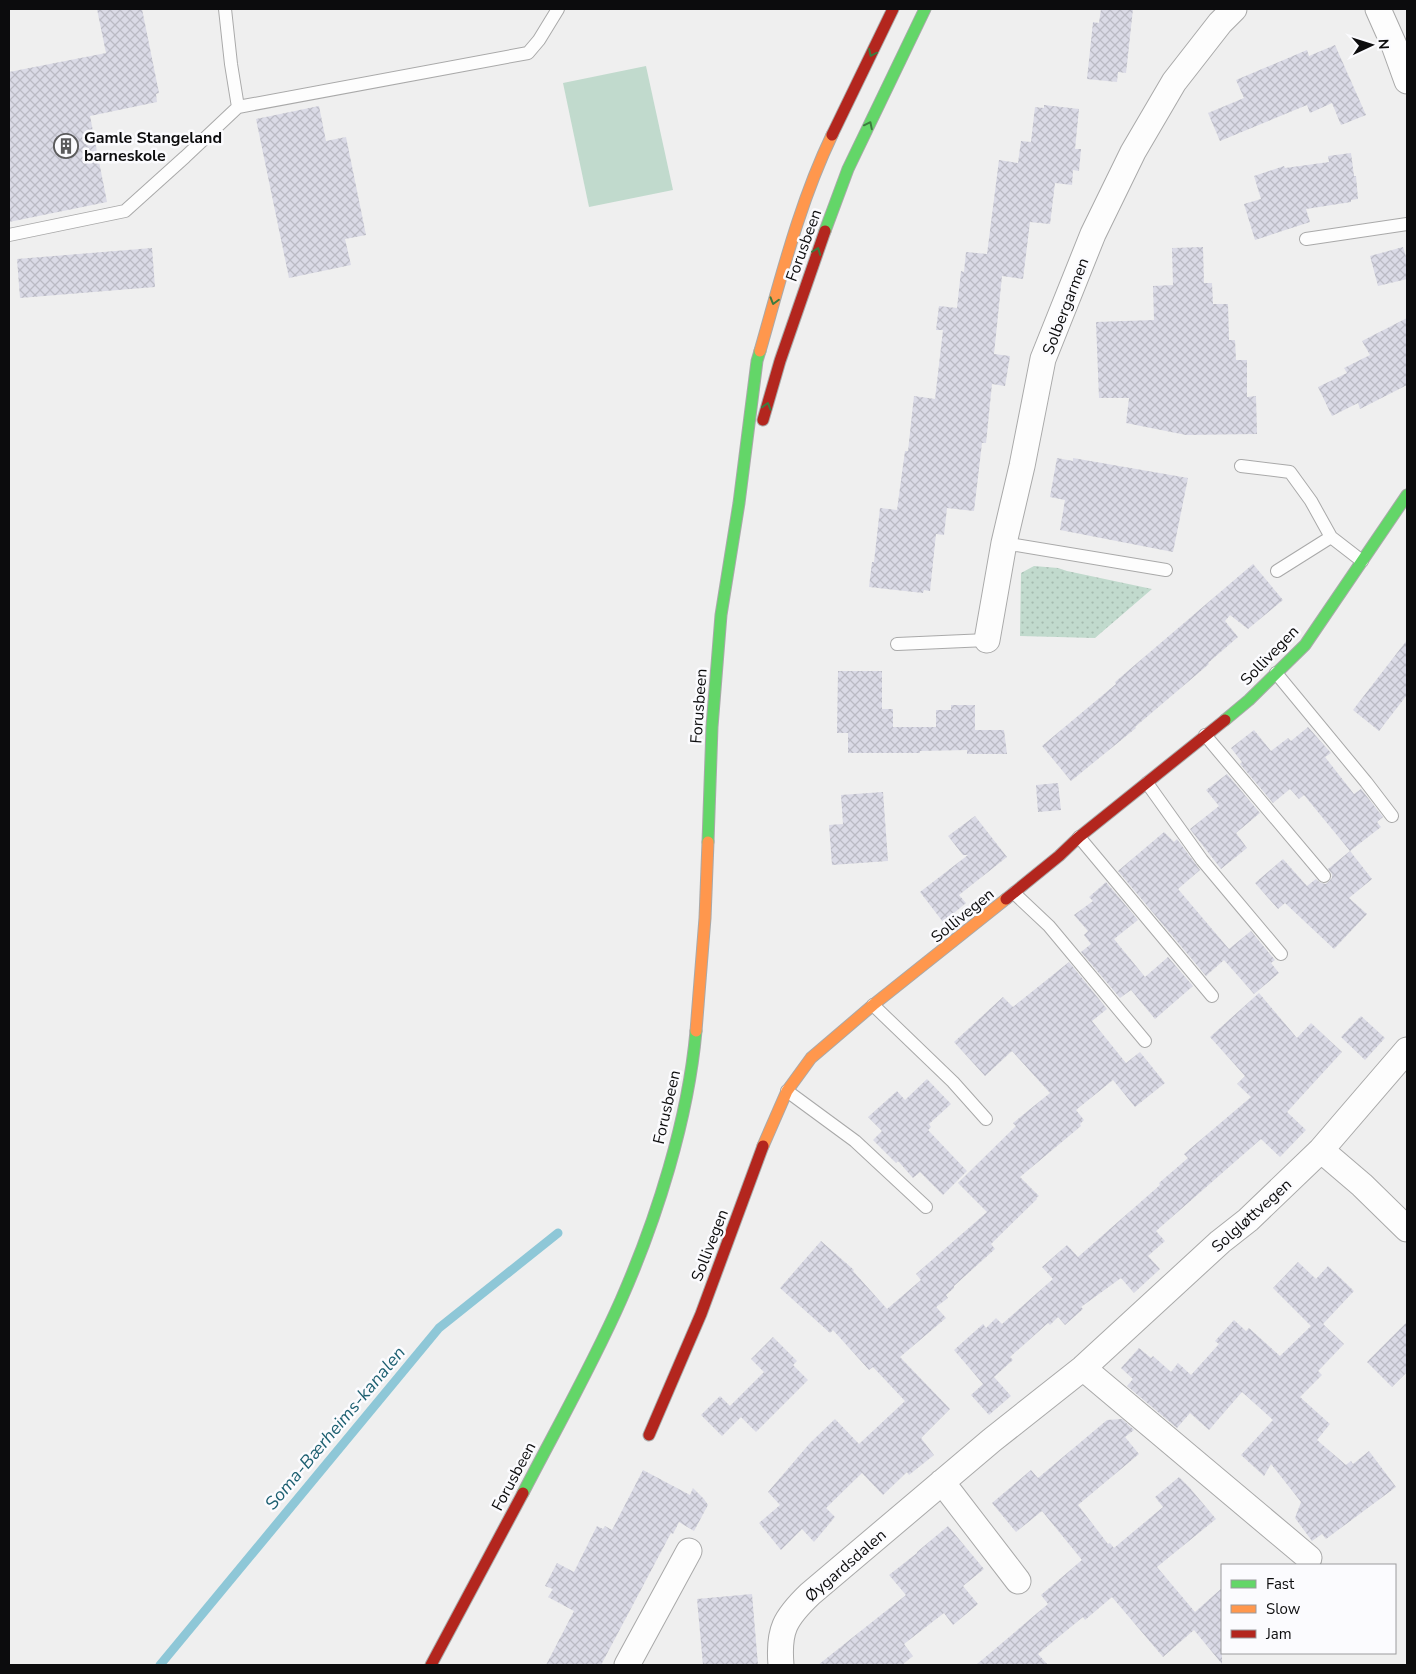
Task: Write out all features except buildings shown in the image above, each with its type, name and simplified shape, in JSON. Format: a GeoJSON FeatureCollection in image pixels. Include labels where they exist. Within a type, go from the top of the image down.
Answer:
{"type":"FeatureCollection","features":[{"type":"Feature","properties":{"kind":"main road","name":"Forusbeen"},"geometry":{"type":"LineString","coordinates":[[430,1665],[583,1380],[621,1300],[665,1179],[681,1121],[694,1054],[705,918],[712,727],[721,616],[739,503],[757,360],[795,228],[817,167],[893,9]]}},
{"type":"Feature","properties":{"kind":"main road","name":"Forusbeen"},"geometry":{"type":"LineString","coordinates":[[739,503],[783,352],[811,268],[848,169],[925,9]]}},
{"type":"Feature","properties":{"kind":"main road","name":"Sollivegen"},"geometry":{"type":"LineString","coordinates":[[649,1435],[701,1314],[769,1129],[787,1091],[811,1058],[873,1005],[1014,893],[1249,700],[1305,645],[1407,494]]}},
{"type":"Feature","properties":{"kind":"street","name":"Solbergarmen"},"geometry":{"type":"LineString","coordinates":[[987,640],[1004,543],[1022,466],[1043,359],[1093,234],[1133,152],[1174,82],[1220,23],[1234,9]]}},
{"type":"Feature","properties":{"kind":"street"},"geometry":{"type":"LineString","coordinates":[[1378,9],[1394,44],[1407,81]]}},
{"type":"Feature","properties":{"kind":"street","name":"Solgløttvegen"},"geometry":{"type":"LineString","coordinates":[[1053,1391],[1083,1368],[1220,1242],[1248,1220],[1321,1150],[1407,1050]]}},
{"type":"Feature","properties":{"kind":"street"},"geometry":{"type":"LineString","coordinates":[[1321,1150],[1362,1185],[1407,1229]]}},
{"type":"Feature","properties":{"kind":"street"},"geometry":{"type":"LineString","coordinates":[[1083,1368],[1310,1558]]}},
{"type":"Feature","properties":{"kind":"street","name":"Øygardsdalen"},"geometry":{"type":"LineString","coordinates":[[781,1665],[780,1642],[783,1628],[793,1611],[810,1594],[942,1482],[1053,1391]]}},
{"type":"Feature","properties":{"kind":"street"},"geometry":{"type":"LineString","coordinates":[[942,1482],[1018,1581]]}},
{"type":"Feature","properties":{"kind":"street"},"geometry":{"type":"LineString","coordinates":[[627,1665],[689,1551]]}},
{"type":"Feature","properties":{"kind":"lane"},"geometry":{"type":"LineString","coordinates":[[225,9],[238,107]]}},
{"type":"Feature","properties":{"kind":"lane"},"geometry":{"type":"LineString","coordinates":[[9,235],[125,211],[186,158],[238,107],[528,53],[539,40],[558,9]]}},
{"type":"Feature","properties":{"kind":"lane"},"geometry":{"type":"LineString","coordinates":[[1306,239],[1407,224]]}},
{"type":"Feature","properties":{"kind":"lane"},"geometry":{"type":"LineString","coordinates":[[1241,466],[1290,472],[1311,501],[1331,537],[1362,562]]}},
{"type":"Feature","properties":{"kind":"lane"},"geometry":{"type":"LineString","coordinates":[[1277,571],[1331,537]]}},
{"type":"Feature","properties":{"kind":"lane"},"geometry":{"type":"LineString","coordinates":[[1004,543],[1166,570]]}},
{"type":"Feature","properties":{"kind":"lane"},"geometry":{"type":"LineString","coordinates":[[897,644],[987,640]]}},
{"type":"Feature","properties":{"kind":"lane"},"geometry":{"type":"LineString","coordinates":[[1276,673],[1392,816]]}},
{"type":"Feature","properties":{"kind":"lane"},"geometry":{"type":"LineString","coordinates":[[1205,735],[1324,876]]}},
{"type":"Feature","properties":{"kind":"lane"},"geometry":{"type":"LineString","coordinates":[[1147,783],[1202,860],[1281,954]]}},
{"type":"Feature","properties":{"kind":"lane"},"geometry":{"type":"LineString","coordinates":[[1079,838],[1212,996]]}},
{"type":"Feature","properties":{"kind":"lane"},"geometry":{"type":"LineString","coordinates":[[1014,893],[1049,926],[1145,1040]]}},
{"type":"Feature","properties":{"kind":"lane"},"geometry":{"type":"LineString","coordinates":[[873,1005],[953,1082],[986,1119]]}},
{"type":"Feature","properties":{"kind":"lane"},"geometry":{"type":"LineString","coordinates":[[787,1091],[856,1141],[926,1207]]}},
{"type":"Feature","properties":{"kind":"green space"},"geometry":{"type":"Polygon","coordinates":[[[646,66],[673,190],[589,207],[563,83],[646,66]]]}},
{"type":"Feature","properties":{"kind":"green space"},"geometry":{"type":"Polygon","coordinates":[[[1034,566],[1058,568],[1152,589],[1095,638],[1020,636],[1021,573],[1034,566]]]}},
{"type":"Feature","properties":{"kind":"waterway","name":"Soma-Bærheims-kanalen"},"geometry":{"type":"LineString","coordinates":[[160,1665],[439,1328],[558,1233]]}},
{"type":"Feature","properties":{"kind":"traffic: fast"},"geometry":{"type":"LineString","coordinates":[[825,231],[848,169],[925,9]]}},
{"type":"Feature","properties":{"kind":"traffic: fast"},"geometry":{"type":"LineString","coordinates":[[708,842],[712,727],[721,615],[739,503],[757,361],[760,351]]}},
{"type":"Feature","properties":{"kind":"traffic: fast"},"geometry":{"type":"LineString","coordinates":[[1225,720],[1249,700],[1305,645],[1407,495]]}},
{"type":"Feature","properties":{"kind":"traffic: fast"},"geometry":{"type":"LineString","coordinates":[[523,1493],[598,1349],[621,1300],[647,1236],[678,1134],[692,1065],[696,1031]]}},
{"type":"Feature","properties":{"kind":"traffic: slow"},"geometry":{"type":"LineString","coordinates":[[760,351],[800,214],[832,135]]}},
{"type":"Feature","properties":{"kind":"traffic: slow"},"geometry":{"type":"LineString","coordinates":[[696,1031],[705,918],[708,842]]}},
{"type":"Feature","properties":{"kind":"traffic: slow"},"geometry":{"type":"LineString","coordinates":[[763,1146],[787,1091],[811,1058],[873,1005],[1006,899]]}},
{"type":"Feature","properties":{"kind":"traffic: jam"},"geometry":{"type":"LineString","coordinates":[[832,135],[893,9]]}},
{"type":"Feature","properties":{"kind":"traffic: jam"},"geometry":{"type":"LineString","coordinates":[[763,420],[780,361],[825,231]]}},
{"type":"Feature","properties":{"kind":"traffic: jam"},"geometry":{"type":"LineString","coordinates":[[1006,899],[1059,856],[1079,837],[1225,720]]}},
{"type":"Feature","properties":{"kind":"traffic: jam"},"geometry":{"type":"LineString","coordinates":[[649,1435],[701,1314],[763,1146]]}},
{"type":"Feature","properties":{"kind":"traffic: jam"},"geometry":{"type":"LineString","coordinates":[[431,1665],[523,1493]]}},
{"type":"Feature","properties":{"kind":"place","name":"Gamle Stangeland barneskole"},"geometry":{"type":"Point","coordinates":[66,146]}}]}
